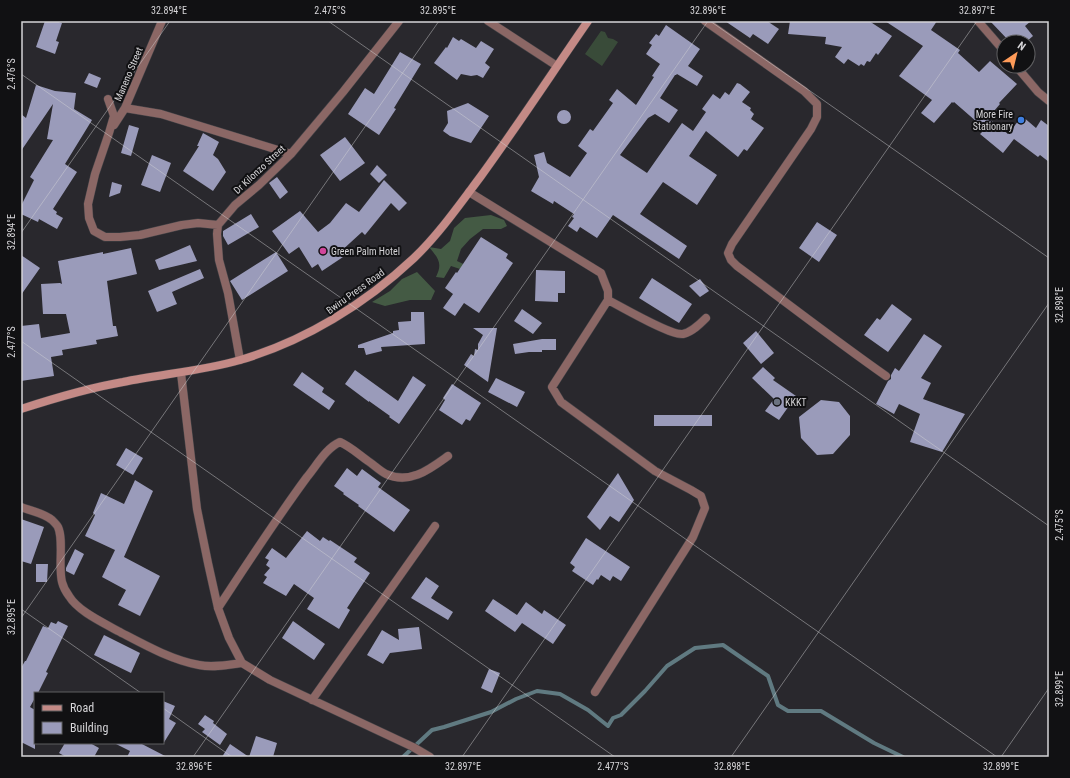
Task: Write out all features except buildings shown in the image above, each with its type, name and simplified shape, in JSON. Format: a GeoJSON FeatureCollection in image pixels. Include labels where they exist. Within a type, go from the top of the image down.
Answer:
{"type":"FeatureCollection","features":[{"type":"Feature","properties":{"kind":"street","name":"Maneno Street"},"geometry":{"type":"LineString","coordinates":[[109,133],[125,108],[162,21]]}},
{"type":"Feature","properties":{"kind":"street","name":"Dr Kilonzo Street"},"geometry":{"type":"LineString","coordinates":[[218,225],[235,205],[291,154],[343,92],[399,21]]}},
{"type":"Feature","properties":{"kind":"street"},"geometry":{"type":"LineString","coordinates":[[488,21],[557,66]]}},
{"type":"Feature","properties":{"kind":"street","name":"Bwiru Press Road"},"geometry":{"type":"LineString","coordinates":[[21,409],[71,393],[122,382],[181,373],[240,360],[278,347],[326,324],[367,297],[414,257],[470,192],[588,21]]}},
{"type":"Feature","properties":{"kind":"street"},"geometry":{"type":"LineString","coordinates":[[705,21],[804,91],[817,104],[817,117],[811,129],[732,244],[728,252],[731,260],[845,348],[886,376]]}},
{"type":"Feature","properties":{"kind":"street"},"geometry":{"type":"LineString","coordinates":[[978,21],[996,42]]}},
{"type":"Feature","properties":{"kind":"street"},"geometry":{"type":"LineString","coordinates":[[1023,74],[1038,92],[1049,101]]}},
{"type":"Feature","properties":{"kind":"street"},"geometry":{"type":"LineString","coordinates":[[108,99],[114,116],[95,174],[88,204],[89,218],[94,232],[105,237],[120,237],[140,235],[182,225],[198,223],[218,225],[217,234],[219,260],[232,315],[240,360]]}},
{"type":"Feature","properties":{"kind":"street"},"geometry":{"type":"LineString","coordinates":[[125,108],[161,114],[291,154]]}},
{"type":"Feature","properties":{"kind":"street"},"geometry":{"type":"LineString","coordinates":[[470,192],[601,273],[608,291],[608,300],[552,387],[561,402],[567,407],[655,471],[701,496],[705,508],[693,537],[595,692]]}},
{"type":"Feature","properties":{"kind":"street"},"geometry":{"type":"LineString","coordinates":[[608,300],[677,334],[684,334],[706,318]]}},
{"type":"Feature","properties":{"kind":"street"},"geometry":{"type":"LineString","coordinates":[[181,373],[197,509],[218,608],[228,638],[242,663],[270,680],[413,747],[430,757]]}},
{"type":"Feature","properties":{"kind":"street"},"geometry":{"type":"LineString","coordinates":[[218,608],[291,499],[326,452],[334,445],[340,442],[349,446],[386,474],[396,477],[411,477],[426,471],[448,456]]}},
{"type":"Feature","properties":{"kind":"street"},"geometry":{"type":"LineString","coordinates":[[21,508],[51,519],[58,526],[60,537],[62,582],[69,597],[80,609],[103,623],[150,647],[188,662],[217,666],[242,663]]}},
{"type":"Feature","properties":{"kind":"street"},"geometry":{"type":"LineString","coordinates":[[312,700],[435,526]]}},
{"type":"Feature","properties":{"kind":"green space"},"geometry":{"type":"Polygon","coordinates":[[[601,31],[605,32],[608,38],[618,42],[602,66],[585,54],[601,31]]]}},
{"type":"Feature","properties":{"kind":"green space"},"geometry":{"type":"Polygon","coordinates":[[[491,215],[504,220],[507,226],[501,229],[483,229],[470,239],[461,249],[457,261],[478,271],[463,270],[451,266],[444,278],[436,277],[439,264],[435,254],[429,247],[441,249],[450,241],[454,228],[465,218],[491,215]]]}},
{"type":"Feature","properties":{"kind":"green space"},"geometry":{"type":"Polygon","coordinates":[[[417,272],[435,291],[431,300],[410,300],[385,306],[372,302],[390,291],[402,279],[417,272]]]}},
{"type":"Feature","properties":{"kind":"waterway"},"geometry":{"type":"LineString","coordinates":[[403,757],[432,730],[491,712],[516,699],[537,691],[560,694],[588,710],[608,726],[613,718],[621,715],[667,666],[695,648],[723,645],[768,676],[778,705],[788,711],[821,711],[874,743],[903,757]]}},
{"type":"Feature","properties":{"kind":"place","name":"More Fire Stationary"},"geometry":{"type":"Point","coordinates":[1021,120]}},
{"type":"Feature","properties":{"kind":"place","name":"Green Palm Hotel"},"geometry":{"type":"Point","coordinates":[323,251]}},
{"type":"Feature","properties":{"kind":"place","name":"KKKT"},"geometry":{"type":"Point","coordinates":[777,402]}}]}
